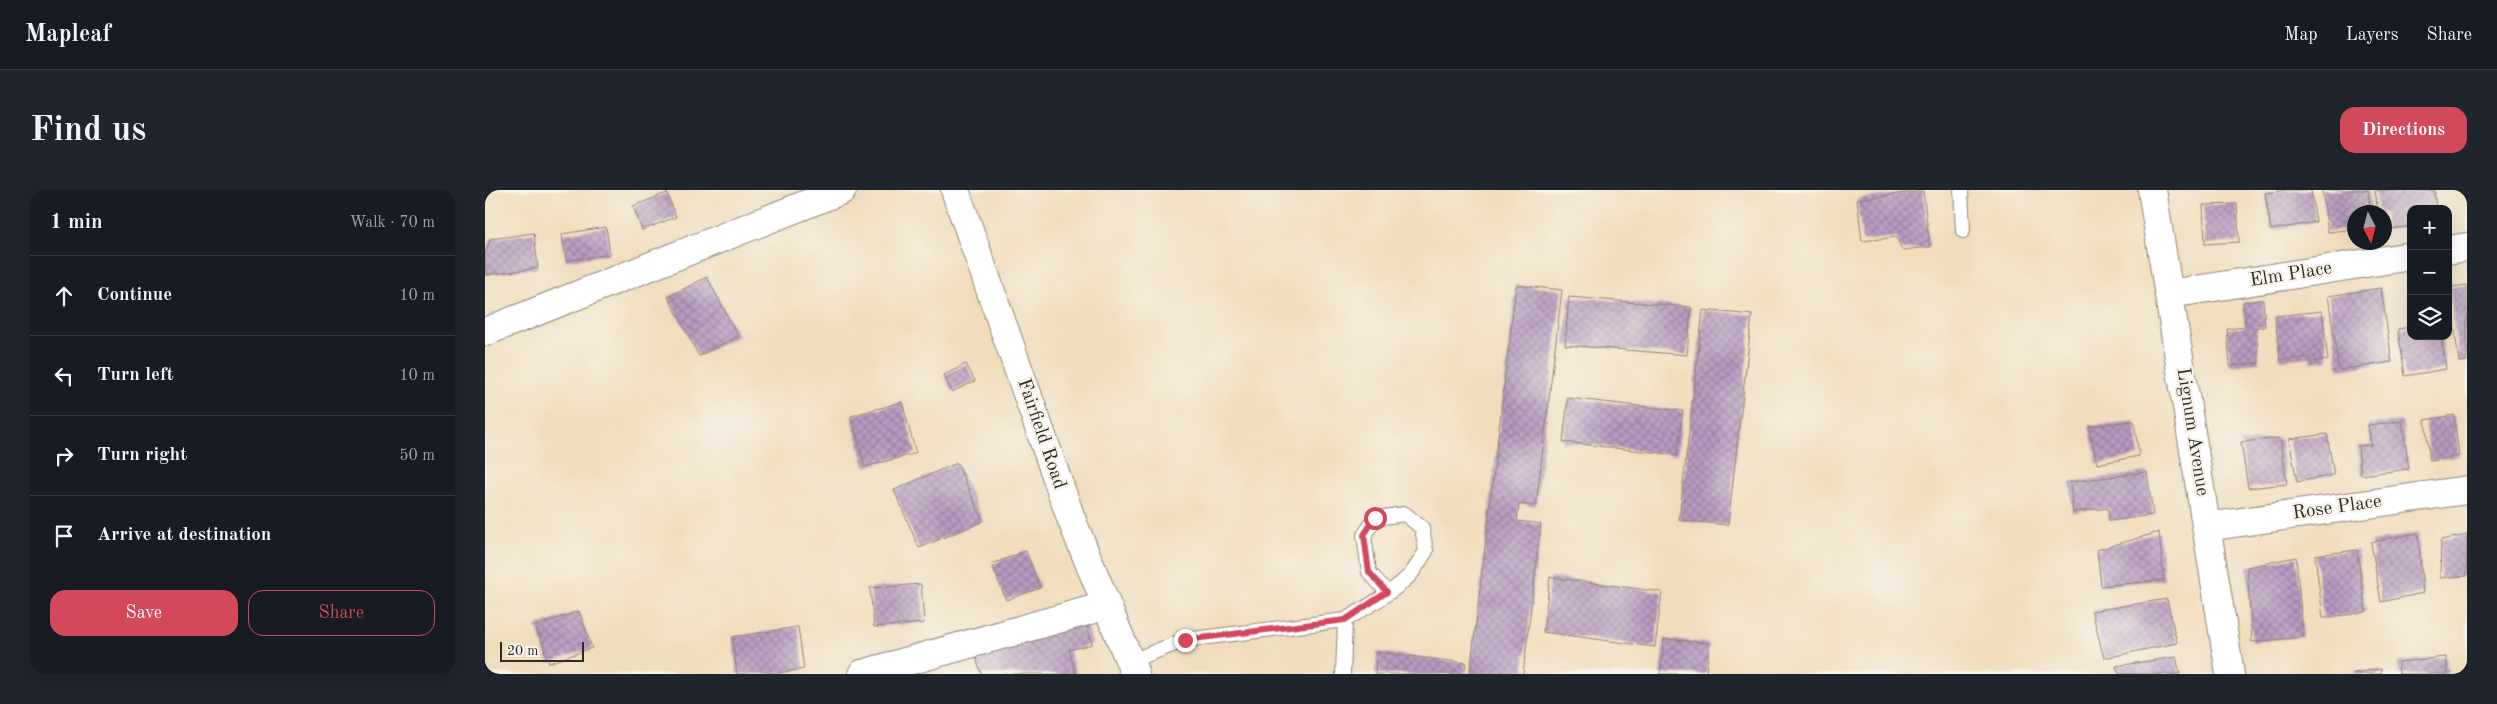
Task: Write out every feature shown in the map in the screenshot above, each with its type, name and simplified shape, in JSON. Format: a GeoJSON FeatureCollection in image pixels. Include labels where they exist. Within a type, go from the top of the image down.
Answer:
{"type":"FeatureCollection","features":[{"type":"Feature","properties":{"kind":"street"},"geometry":{"type":"LineString","coordinates":[[485,332],[842,190]]}},
{"type":"Feature","properties":{"kind":"street","name":"Fairfield Road"},"geometry":{"type":"LineString","coordinates":[[955,190],[1072,521],[1105,606],[1133,668]]}},
{"type":"Feature","properties":{"kind":"street","name":"Lignum Avenue"},"geometry":{"type":"LineString","coordinates":[[2152,190],[2171,294],[2230,674]]}},
{"type":"Feature","properties":{"kind":"street"},"geometry":{"type":"LineString","coordinates":[[2452,249],[2467,247]]}},
{"type":"Feature","properties":{"kind":"street","name":"Elm Place"},"geometry":{"type":"LineString","coordinates":[[2171,294],[2407,257]]}},
{"type":"Feature","properties":{"kind":"street","name":"Rose Place"},"geometry":{"type":"LineString","coordinates":[[2206,526],[2467,490]]}},
{"type":"Feature","properties":{"kind":"street"},"geometry":{"type":"LineString","coordinates":[[862,674],[1105,606]]}},
{"type":"Feature","properties":{"kind":"lane"},"geometry":{"type":"LineString","coordinates":[[1961,190],[1963,231]]}},
{"type":"Feature","properties":{"kind":"lane"},"geometry":{"type":"LineString","coordinates":[[1133,668],[1185,640],[1345,620],[1387,592],[1411,574],[1425,551],[1422,528],[1405,514],[1375,518],[1364,535],[1369,572],[1387,592]]}},
{"type":"Feature","properties":{"kind":"lane"},"geometry":{"type":"LineString","coordinates":[[1343,674],[1345,620]]}},
{"type":"Feature","properties":{"kind":"building"},"geometry":{"type":"Polygon","coordinates":[[[2286,190],[2311,190],[2316,222],[2271,230],[2265,193],[2286,190]]]}},
{"type":"Feature","properties":{"kind":"building"},"geometry":{"type":"Polygon","coordinates":[[[2322,190],[2368,190],[2370,205],[2347,205],[2347,230],[2328,232],[2322,190]]]}},
{"type":"Feature","properties":{"kind":"building"},"geometry":{"type":"Polygon","coordinates":[[[2375,190],[2434,190],[2436,205],[2407,205],[2407,227],[2392,229],[2392,205],[2377,205],[2375,190]]]}},
{"type":"Feature","properties":{"kind":"building"},"geometry":{"type":"Polygon","coordinates":[[[1923,191],[1930,247],[1902,250],[1896,237],[1862,241],[1857,199],[1923,191]]]}},
{"type":"Feature","properties":{"kind":"building"},"geometry":{"type":"Polygon","coordinates":[[[667,193],[676,217],[642,230],[633,206],[667,193]]]}},
{"type":"Feature","properties":{"kind":"building"},"geometry":{"type":"Polygon","coordinates":[[[2237,204],[2239,242],[2205,244],[2203,205],[2237,204]]]}},
{"type":"Feature","properties":{"kind":"building"},"geometry":{"type":"Polygon","coordinates":[[[606,227],[610,254],[566,261],[562,234],[606,227]]]}},
{"type":"Feature","properties":{"kind":"building"},"geometry":{"type":"Polygon","coordinates":[[[534,233],[538,268],[485,275],[485,255],[490,239],[534,233]]]}},
{"type":"Feature","properties":{"kind":"building"},"geometry":{"type":"Polygon","coordinates":[[[707,277],[738,336],[699,356],[668,297],[707,277]]]}},
{"type":"Feature","properties":{"kind":"building"},"geometry":{"type":"Polygon","coordinates":[[[1516,285],[1562,290],[1536,506],[1519,504],[1517,521],[1541,524],[1523,674],[1470,674],[1516,285]]]}},
{"type":"Feature","properties":{"kind":"building"},"geometry":{"type":"Polygon","coordinates":[[[2467,285],[2467,361],[2459,362],[2452,310],[2452,287],[2467,285]]]}},
{"type":"Feature","properties":{"kind":"building"},"geometry":{"type":"Polygon","coordinates":[[[2381,288],[2392,362],[2339,370],[2328,296],[2381,288]]]}},
{"type":"Feature","properties":{"kind":"building"},"geometry":{"type":"Polygon","coordinates":[[[1569,297],[1691,307],[1687,355],[1565,345],[1569,297]]]}},
{"type":"Feature","properties":{"kind":"building"},"geometry":{"type":"Polygon","coordinates":[[[2263,300],[2265,327],[2256,327],[2259,363],[2230,366],[2227,329],[2245,327],[2243,302],[2263,300]]]}},
{"type":"Feature","properties":{"kind":"building"},"geometry":{"type":"Polygon","coordinates":[[[1703,310],[1752,315],[1728,525],[1679,520],[1703,310]]]}},
{"type":"Feature","properties":{"kind":"building"},"geometry":{"type":"Polygon","coordinates":[[[2322,311],[2328,360],[2311,362],[2310,357],[2280,360],[2275,316],[2322,311]]]}},
{"type":"Feature","properties":{"kind":"building"},"geometry":{"type":"Polygon","coordinates":[[[2407,328],[2407,340],[2442,340],[2446,369],[2405,376],[2398,329],[2407,328]]]}},
{"type":"Feature","properties":{"kind":"building"},"geometry":{"type":"Polygon","coordinates":[[[966,364],[975,381],[952,392],[944,375],[966,364]]]}},
{"type":"Feature","properties":{"kind":"building"},"geometry":{"type":"Polygon","coordinates":[[[1568,398],[1683,411],[1677,455],[1563,442],[1568,398]]]}},
{"type":"Feature","properties":{"kind":"building"},"geometry":{"type":"Polygon","coordinates":[[[902,402],[916,453],[865,467],[851,416],[902,402]]]}},
{"type":"Feature","properties":{"kind":"building"},"geometry":{"type":"Polygon","coordinates":[[[2454,415],[2459,456],[2430,461],[2425,420],[2454,415]]]}},
{"type":"Feature","properties":{"kind":"building"},"geometry":{"type":"Polygon","coordinates":[[[2134,421],[2139,456],[2097,464],[2089,426],[2134,421]]]}},
{"type":"Feature","properties":{"kind":"building"},"geometry":{"type":"Polygon","coordinates":[[[2402,421],[2409,469],[2361,475],[2358,446],[2371,445],[2368,425],[2402,421]]]}},
{"type":"Feature","properties":{"kind":"building"},"geometry":{"type":"Polygon","coordinates":[[[2327,434],[2334,475],[2297,482],[2289,439],[2327,434]]]}},
{"type":"Feature","properties":{"kind":"building"},"geometry":{"type":"Polygon","coordinates":[[[2280,438],[2287,484],[2248,488],[2241,442],[2280,438]]]}},
{"type":"Feature","properties":{"kind":"building"},"geometry":{"type":"Polygon","coordinates":[[[957,463],[983,521],[919,548],[894,490],[957,463]]]}},
{"type":"Feature","properties":{"kind":"building"},"geometry":{"type":"Polygon","coordinates":[[[2147,472],[2153,515],[2109,521],[2108,508],[2073,512],[2070,482],[2147,472]]]}},
{"type":"Feature","properties":{"kind":"building"},"geometry":{"type":"Polygon","coordinates":[[[2159,532],[2164,580],[2101,586],[2097,550],[2159,532]]]}},
{"type":"Feature","properties":{"kind":"building"},"geometry":{"type":"Polygon","coordinates":[[[2418,533],[2423,593],[2381,602],[2371,542],[2418,533]]]}},
{"type":"Feature","properties":{"kind":"building"},"geometry":{"type":"Polygon","coordinates":[[[2467,535],[2467,576],[2440,578],[2441,540],[2467,535]]]}},
{"type":"Feature","properties":{"kind":"building"},"geometry":{"type":"Polygon","coordinates":[[[2357,550],[2366,612],[2323,618],[2315,555],[2357,550]]]}},
{"type":"Feature","properties":{"kind":"building"},"geometry":{"type":"Polygon","coordinates":[[[1026,551],[1040,588],[1006,600],[992,564],[1026,551]]]}},
{"type":"Feature","properties":{"kind":"building"},"geometry":{"type":"Polygon","coordinates":[[[2296,557],[2303,637],[2252,642],[2247,567],[2296,557]]]}},
{"type":"Feature","properties":{"kind":"building"},"geometry":{"type":"Polygon","coordinates":[[[1550,577],[1662,592],[1655,647],[1543,632],[1550,577]]]}},
{"type":"Feature","properties":{"kind":"building"},"geometry":{"type":"Polygon","coordinates":[[[921,584],[924,623],[874,627],[870,588],[921,584]]]}},
{"type":"Feature","properties":{"kind":"building"},"geometry":{"type":"Polygon","coordinates":[[[2167,599],[2177,643],[2104,658],[2092,611],[2167,599]]]}},
{"type":"Feature","properties":{"kind":"building"},"geometry":{"type":"Polygon","coordinates":[[[579,611],[592,648],[549,663],[536,626],[579,611]]]}},
{"type":"Feature","properties":{"kind":"building"},"geometry":{"type":"Polygon","coordinates":[[[1086,620],[1092,644],[1069,650],[1076,674],[981,674],[974,650],[1086,620]]]}},
{"type":"Feature","properties":{"kind":"building"},"geometry":{"type":"Polygon","coordinates":[[[798,627],[804,669],[771,674],[737,674],[732,637],[798,627]]]}},
{"type":"Feature","properties":{"kind":"building"},"geometry":{"type":"Polygon","coordinates":[[[1664,639],[1709,643],[1706,674],[1660,674],[1664,639]]]}},
{"type":"Feature","properties":{"kind":"building"},"geometry":{"type":"Polygon","coordinates":[[[1377,652],[1466,663],[1464,674],[1375,674],[1377,652]]]}},
{"type":"Feature","properties":{"kind":"building"},"geometry":{"type":"Polygon","coordinates":[[[2176,657],[2180,674],[2119,674],[2116,666],[2176,657]]]}},
{"type":"Feature","properties":{"kind":"building"},"geometry":{"type":"Polygon","coordinates":[[[2446,657],[2448,674],[2399,674],[2398,662],[2446,657]]]}},
{"type":"Feature","properties":{"kind":"building"},"geometry":{"type":"Polygon","coordinates":[[[2381,669],[2381,674],[2353,674],[2353,673],[2381,669]]]}},
{"type":"Feature","properties":{"kind":"route"},"geometry":{"type":"LineString","coordinates":[[1185,640],[1345,620],[1366,608],[1387,592],[1369,572],[1364,535],[1375,518]]}}]}
